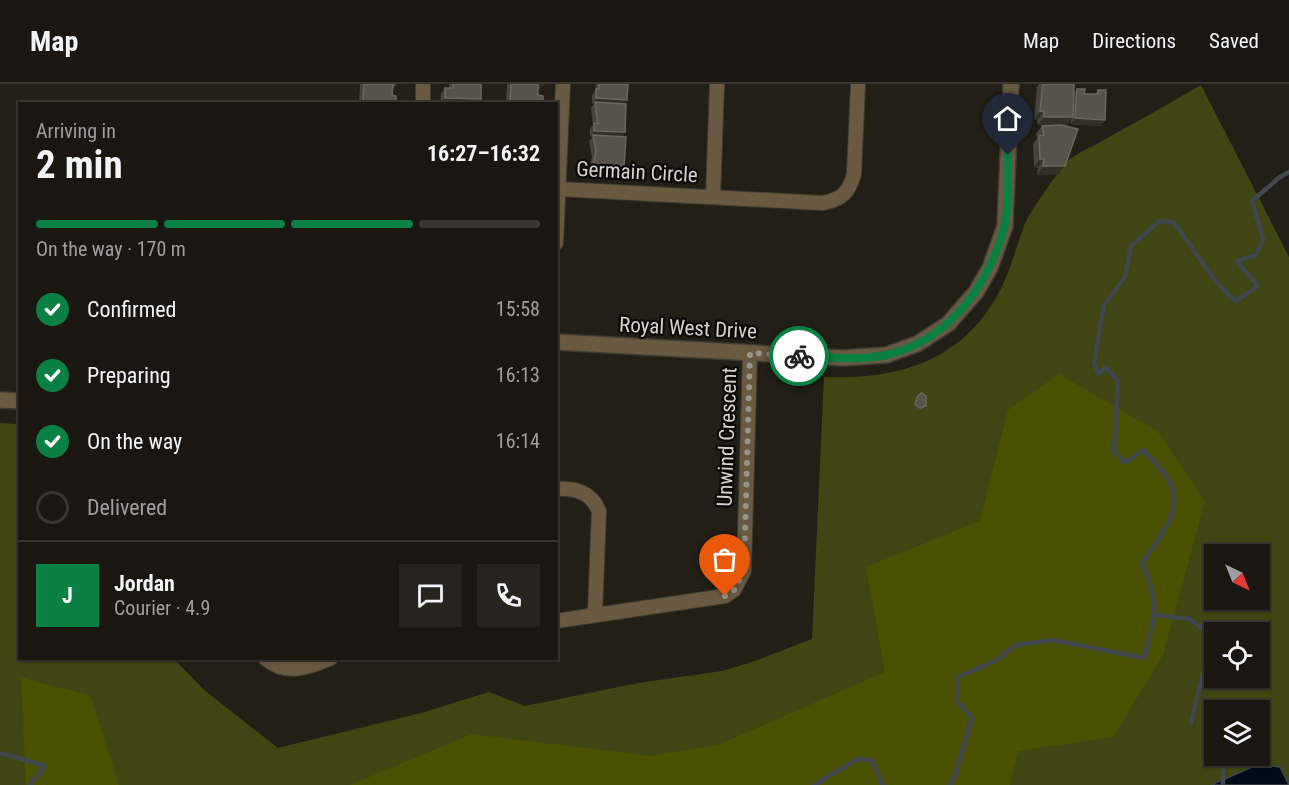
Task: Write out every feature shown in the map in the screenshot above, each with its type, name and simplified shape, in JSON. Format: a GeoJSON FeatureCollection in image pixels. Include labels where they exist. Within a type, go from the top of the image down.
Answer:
{"type":"FeatureCollection","features":[{"type":"Feature","properties":{"kind":"street"},"geometry":{"type":"LineString","coordinates":[[423,84],[423,102]]}},
{"type":"Feature","properties":{"kind":"street"},"geometry":{"type":"LineString","coordinates":[[558,207],[563,84]]}},
{"type":"Feature","properties":{"kind":"street","name":"Germain Circle"},"geometry":{"type":"LineString","coordinates":[[713,197],[717,84]]}},
{"type":"Feature","properties":{"kind":"street","name":"Germain Circle"},"geometry":{"type":"LineString","coordinates":[[559,189],[822,203],[834,201],[844,196],[851,187],[854,174],[858,84]]}},
{"type":"Feature","properties":{"kind":"street","name":"Royal West Drive"},"geometry":{"type":"LineString","coordinates":[[558,342],[843,358],[886,355],[917,344],[948,324],[976,292],[990,268],[1005,226],[1011,84]]}},
{"type":"Feature","properties":{"kind":"street","name":"Unwind Crescent"},"geometry":{"type":"LineString","coordinates":[[558,621],[725,596],[740,581],[744,571],[750,353]]}},
{"type":"Feature","properties":{"kind":"street"},"geometry":{"type":"LineString","coordinates":[[0,400],[18,401]]}},
{"type":"Feature","properties":{"kind":"street"},"geometry":{"type":"LineString","coordinates":[[558,489],[572,488],[583,492],[591,498],[599,512],[595,614]]}},
{"type":"Feature","properties":{"kind":"street"},"geometry":{"type":"LineString","coordinates":[[267,660],[272,665],[300,670],[326,660]]}},
{"type":"Feature","properties":{"kind":"green space"},"geometry":{"type":"Polygon","coordinates":[[[1201,85],[1289,257],[1289,785],[0,785],[0,423],[18,424],[18,660],[175,660],[204,690],[278,748],[421,713],[489,692],[525,706],[638,683],[722,671],[812,639],[824,377],[853,377],[906,369],[930,360],[952,347],[972,330],[989,308],[1004,282],[1027,220],[1067,162],[1079,153],[1201,85]]]}},
{"type":"Feature","properties":{"kind":"green space"},"geometry":{"type":"Polygon","coordinates":[[[1059,374],[1158,432],[1205,501],[1163,655],[1113,737],[1018,751],[1010,785],[350,785],[472,734],[650,756],[718,745],[885,672],[866,567],[980,521],[1008,410],[1059,374]]]}},
{"type":"Feature","properties":{"kind":"green space"},"geometry":{"type":"Polygon","coordinates":[[[21,676],[32,681],[90,695],[119,785],[26,785],[21,676]]]}},
{"type":"Feature","properties":{"kind":"shaded area"},"geometry":{"type":"Polygon","coordinates":[[[1254,766],[1270,766],[1280,767],[1289,785],[1211,785],[1254,766]]]}},
{"type":"Feature","properties":{"kind":"building"},"geometry":{"type":"Polygon","coordinates":[[[364,84],[393,84],[392,95],[396,96],[396,102],[363,102],[364,84]]]}},
{"type":"Feature","properties":{"kind":"building"},"geometry":{"type":"Polygon","coordinates":[[[453,84],[481,84],[481,99],[445,98],[445,88],[453,88],[453,84]]]}},
{"type":"Feature","properties":{"kind":"building"},"geometry":{"type":"Polygon","coordinates":[[[511,84],[538,84],[538,95],[543,96],[543,102],[510,102],[511,84]]]}},
{"type":"Feature","properties":{"kind":"building"},"geometry":{"type":"Polygon","coordinates":[[[599,84],[628,84],[627,100],[596,98],[596,89],[599,89],[599,84]]]}},
{"type":"Feature","properties":{"kind":"building"},"geometry":{"type":"Polygon","coordinates":[[[1043,84],[1074,84],[1073,117],[1044,117],[1044,112],[1040,111],[1043,84]]]}},
{"type":"Feature","properties":{"kind":"building"},"geometry":{"type":"Polygon","coordinates":[[[1077,89],[1085,89],[1084,94],[1098,94],[1098,90],[1106,90],[1105,120],[1075,118],[1077,89]]]}},
{"type":"Feature","properties":{"kind":"building"},"geometry":{"type":"Polygon","coordinates":[[[595,102],[626,104],[625,132],[594,131],[594,123],[598,124],[595,102]]]}},
{"type":"Feature","properties":{"kind":"building"},"geometry":{"type":"Polygon","coordinates":[[[1061,125],[1078,129],[1065,166],[1043,166],[1044,159],[1040,159],[1039,136],[1044,135],[1042,126],[1061,125]]]}},
{"type":"Feature","properties":{"kind":"building"},"geometry":{"type":"Polygon","coordinates":[[[593,135],[626,137],[624,166],[593,165],[596,151],[593,135]]]}},
{"type":"Feature","properties":{"kind":"building"},"geometry":{"type":"Polygon","coordinates":[[[922,393],[926,396],[926,406],[920,408],[915,404],[922,393]]]}},
{"type":"Feature","properties":{"kind":"waterway"},"geometry":{"type":"LineString","coordinates":[[950,785],[956,773],[972,718],[957,701],[958,677],[995,661],[1016,645],[1053,640],[1144,658],[1153,620],[1154,600],[1142,563],[1168,523],[1174,501],[1173,490],[1163,471],[1143,450],[1125,463],[1114,451],[1118,381],[1106,367],[1098,374],[1094,362],[1104,305],[1125,277],[1131,246],[1159,221],[1173,222],[1210,274],[1236,301],[1258,286],[1237,261],[1256,255],[1263,239],[1252,201],[1289,172]]}},
{"type":"Feature","properties":{"kind":"waterway"},"geometry":{"type":"LineString","coordinates":[[1155,615],[1190,619],[1207,632],[1210,645],[1191,723]]}},
{"type":"Feature","properties":{"kind":"waterway"},"geometry":{"type":"LineString","coordinates":[[0,753],[45,766],[30,785]]}},
{"type":"Feature","properties":{"kind":"waterway"},"geometry":{"type":"LineString","coordinates":[[814,785],[858,759],[872,760],[883,785]]}},
{"type":"Feature","properties":{"kind":"waterway"},"geometry":{"type":"LineString","coordinates":[[1223,766],[1223,785]]}},
{"type":"Feature","properties":{"kind":"way so far"},"geometry":{"type":"LineString","coordinates":[[725,596],[734,590],[744,571],[750,353],[799,356]]}},
{"type":"Feature","properties":{"kind":"route"},"geometry":{"type":"LineString","coordinates":[[799,356],[864,358],[886,355],[928,339],[948,324],[976,292],[990,268],[1005,226],[1008,155]]}}]}
